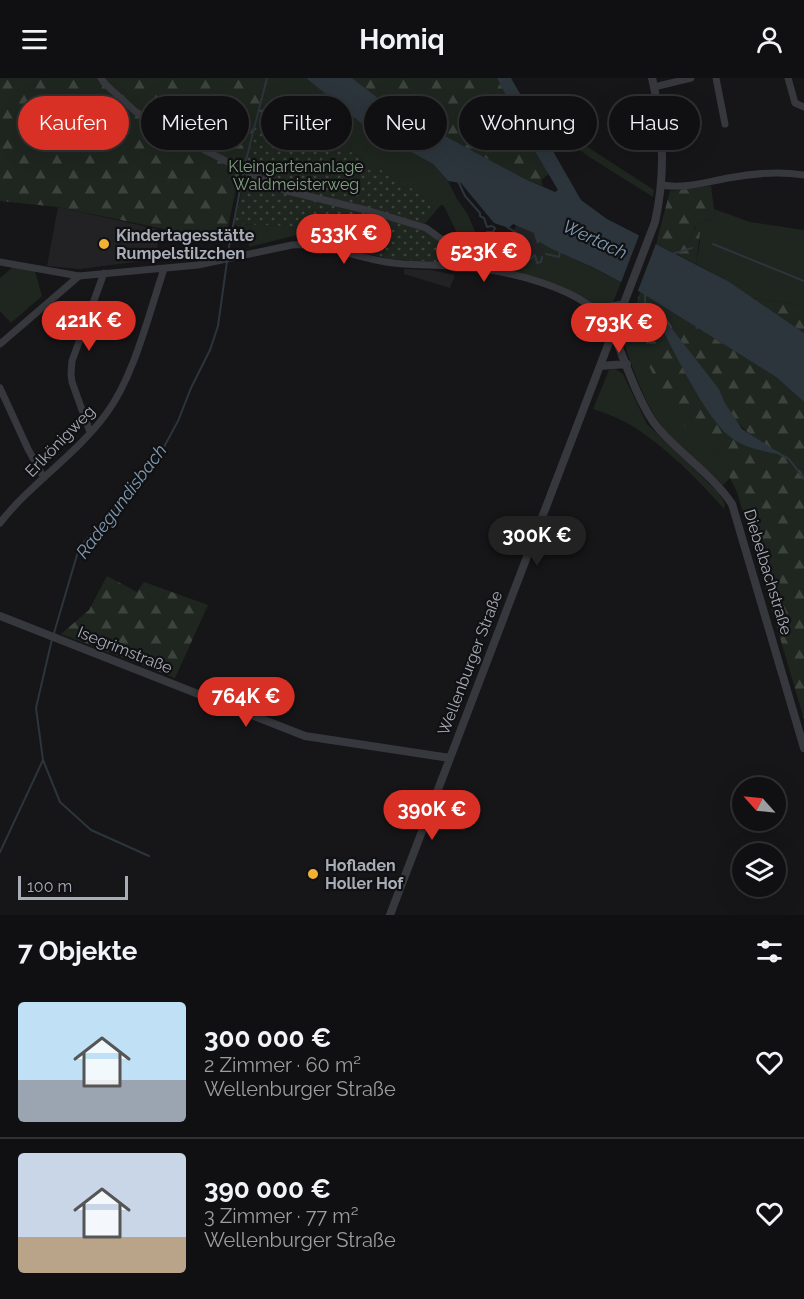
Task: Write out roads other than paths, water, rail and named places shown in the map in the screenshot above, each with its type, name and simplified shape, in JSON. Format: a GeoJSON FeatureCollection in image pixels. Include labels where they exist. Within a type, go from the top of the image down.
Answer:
{"type":"FeatureCollection","features":[{"type":"Feature","properties":{"kind":"street"},"geometry":{"type":"LineString","coordinates":[[101,78],[135,112],[244,171],[287,191],[423,226],[444,241],[453,251],[457,266]]}},
{"type":"Feature","properties":{"kind":"street"},"geometry":{"type":"LineString","coordinates":[[653,82],[691,78]]}},
{"type":"Feature","properties":{"kind":"street"},"geometry":{"type":"LineString","coordinates":[[716,78],[725,124]]}},
{"type":"Feature","properties":{"kind":"street"},"geometry":{"type":"LineString","coordinates":[[788,78],[793,99],[801,106]]}},
{"type":"Feature","properties":{"kind":"street","name":"Wellenburger Straße"},"geometry":{"type":"LineString","coordinates":[[390,915],[652,231],[662,185],[663,135],[653,82]]}},
{"type":"Feature","properties":{"kind":"street"},"geometry":{"type":"LineString","coordinates":[[662,185],[679,187],[752,174],[804,175]]}},
{"type":"Feature","properties":{"kind":"street"},"geometry":{"type":"LineString","coordinates":[[0,262],[80,276],[222,260],[292,245],[308,244],[388,263],[457,266],[516,276],[557,288],[594,309],[613,332]]}},
{"type":"Feature","properties":{"kind":"street","name":"Erlkönigweg"},"geometry":{"type":"LineString","coordinates":[[0,523],[106,415],[127,377],[164,268]]}},
{"type":"Feature","properties":{"kind":"street"},"geometry":{"type":"LineString","coordinates":[[90,432],[71,374],[72,361],[104,273]]}},
{"type":"Feature","properties":{"kind":"street"},"geometry":{"type":"LineString","coordinates":[[0,344],[80,276]]}},
{"type":"Feature","properties":{"kind":"street"},"geometry":{"type":"LineString","coordinates":[[594,309],[623,304]]}},
{"type":"Feature","properties":{"kind":"street","name":"Diebelbachstraße"},"geometry":{"type":"LineString","coordinates":[[613,332],[636,389],[656,426],[676,448],[707,473],[732,504],[804,748]]}},
{"type":"Feature","properties":{"kind":"street"},"geometry":{"type":"LineString","coordinates":[[600,366],[627,364]]}},
{"type":"Feature","properties":{"kind":"street"},"geometry":{"type":"LineString","coordinates":[[0,388],[44,478]]}},
{"type":"Feature","properties":{"kind":"street","name":"Isegrimstraße"},"geometry":{"type":"LineString","coordinates":[[0,616],[305,736],[450,758]]}},
{"type":"Feature","properties":{"kind":"water"},"geometry":{"type":"Polygon","coordinates":[[[306,78],[352,78],[376,96],[364,96],[364,126],[352,116],[352,96],[328,96],[306,78]]]}},
{"type":"Feature","properties":{"kind":"water"},"geometry":{"type":"Polygon","coordinates":[[[497,78],[511,78],[521,96],[506,96],[497,78]]]}},
{"type":"Feature","properties":{"kind":"water","name":"Wertach"},"geometry":{"type":"Polygon","coordinates":[[[447,137],[459,143],[459,150],[471,150],[525,179],[555,192],[558,190],[534,150],[552,150],[581,200],[607,219],[728,281],[804,333],[804,402],[776,377],[640,292],[540,242],[537,244],[534,233],[513,224],[509,228],[494,223],[461,183],[448,181],[433,164],[407,150],[447,150],[447,137]]]}},
{"type":"Feature","properties":{"kind":"water"},"geometry":{"type":"Polygon","coordinates":[[[659,321],[669,325],[719,389],[742,429],[778,452],[777,454],[739,443],[720,426],[692,384],[659,321]]]}},
{"type":"Feature","properties":{"kind":"waterway","name":"Radegundisbach"},"geometry":{"type":"LineString","coordinates":[[54,633],[77,555],[83,543],[147,474],[159,456],[178,421],[210,350],[218,326],[229,247],[245,164],[267,78]]}},
{"type":"Feature","properties":{"kind":"waterway"},"geometry":{"type":"LineString","coordinates":[[458,181],[465,196],[484,218],[487,227],[495,228],[493,232],[487,232],[486,237],[495,239],[494,244],[501,244],[501,249],[515,250],[521,256],[523,253],[527,255],[528,261],[535,255],[537,263],[541,262],[542,257]]}},
{"type":"Feature","properties":{"kind":"waterway"},"geometry":{"type":"LineString","coordinates":[[507,227],[515,232]]}},
{"type":"Feature","properties":{"kind":"waterway"},"geometry":{"type":"LineString","coordinates":[[713,244],[804,281]]}},
{"type":"Feature","properties":{"kind":"waterway"},"geometry":{"type":"LineString","coordinates":[[672,254],[692,248]]}},
{"type":"Feature","properties":{"kind":"waterway"},"geometry":{"type":"LineString","coordinates":[[546,254],[559,257],[560,252]]}},
{"type":"Feature","properties":{"kind":"waterway"},"geometry":{"type":"LineString","coordinates":[[645,292],[645,302],[661,323]]}},
{"type":"Feature","properties":{"kind":"waterway"},"geometry":{"type":"LineString","coordinates":[[776,452],[789,459],[804,479]]}},
{"type":"Feature","properties":{"kind":"waterway","name":"Radegundisbach"},"geometry":{"type":"LineString","coordinates":[[0,852],[43,760],[36,708],[52,639]]}},
{"type":"Feature","properties":{"kind":"waterway"},"geometry":{"type":"LineString","coordinates":[[43,760],[60,802],[91,830],[149,856]]}},
{"type":"Feature","properties":{"kind":"place","name":"Kindertagesstätte Rumpelstilzchen"},"geometry":{"type":"Point","coordinates":[104,244]}},
{"type":"Feature","properties":{"kind":"place","name":"Hofladen Holler Hof"},"geometry":{"type":"Point","coordinates":[313,874]}},
{"type":"Feature","properties":{"kind":"park label","name":"Kleingartenanlage Waldmeisterweg"},"geometry":{"type":"Point","coordinates":[296,175]}}]}
